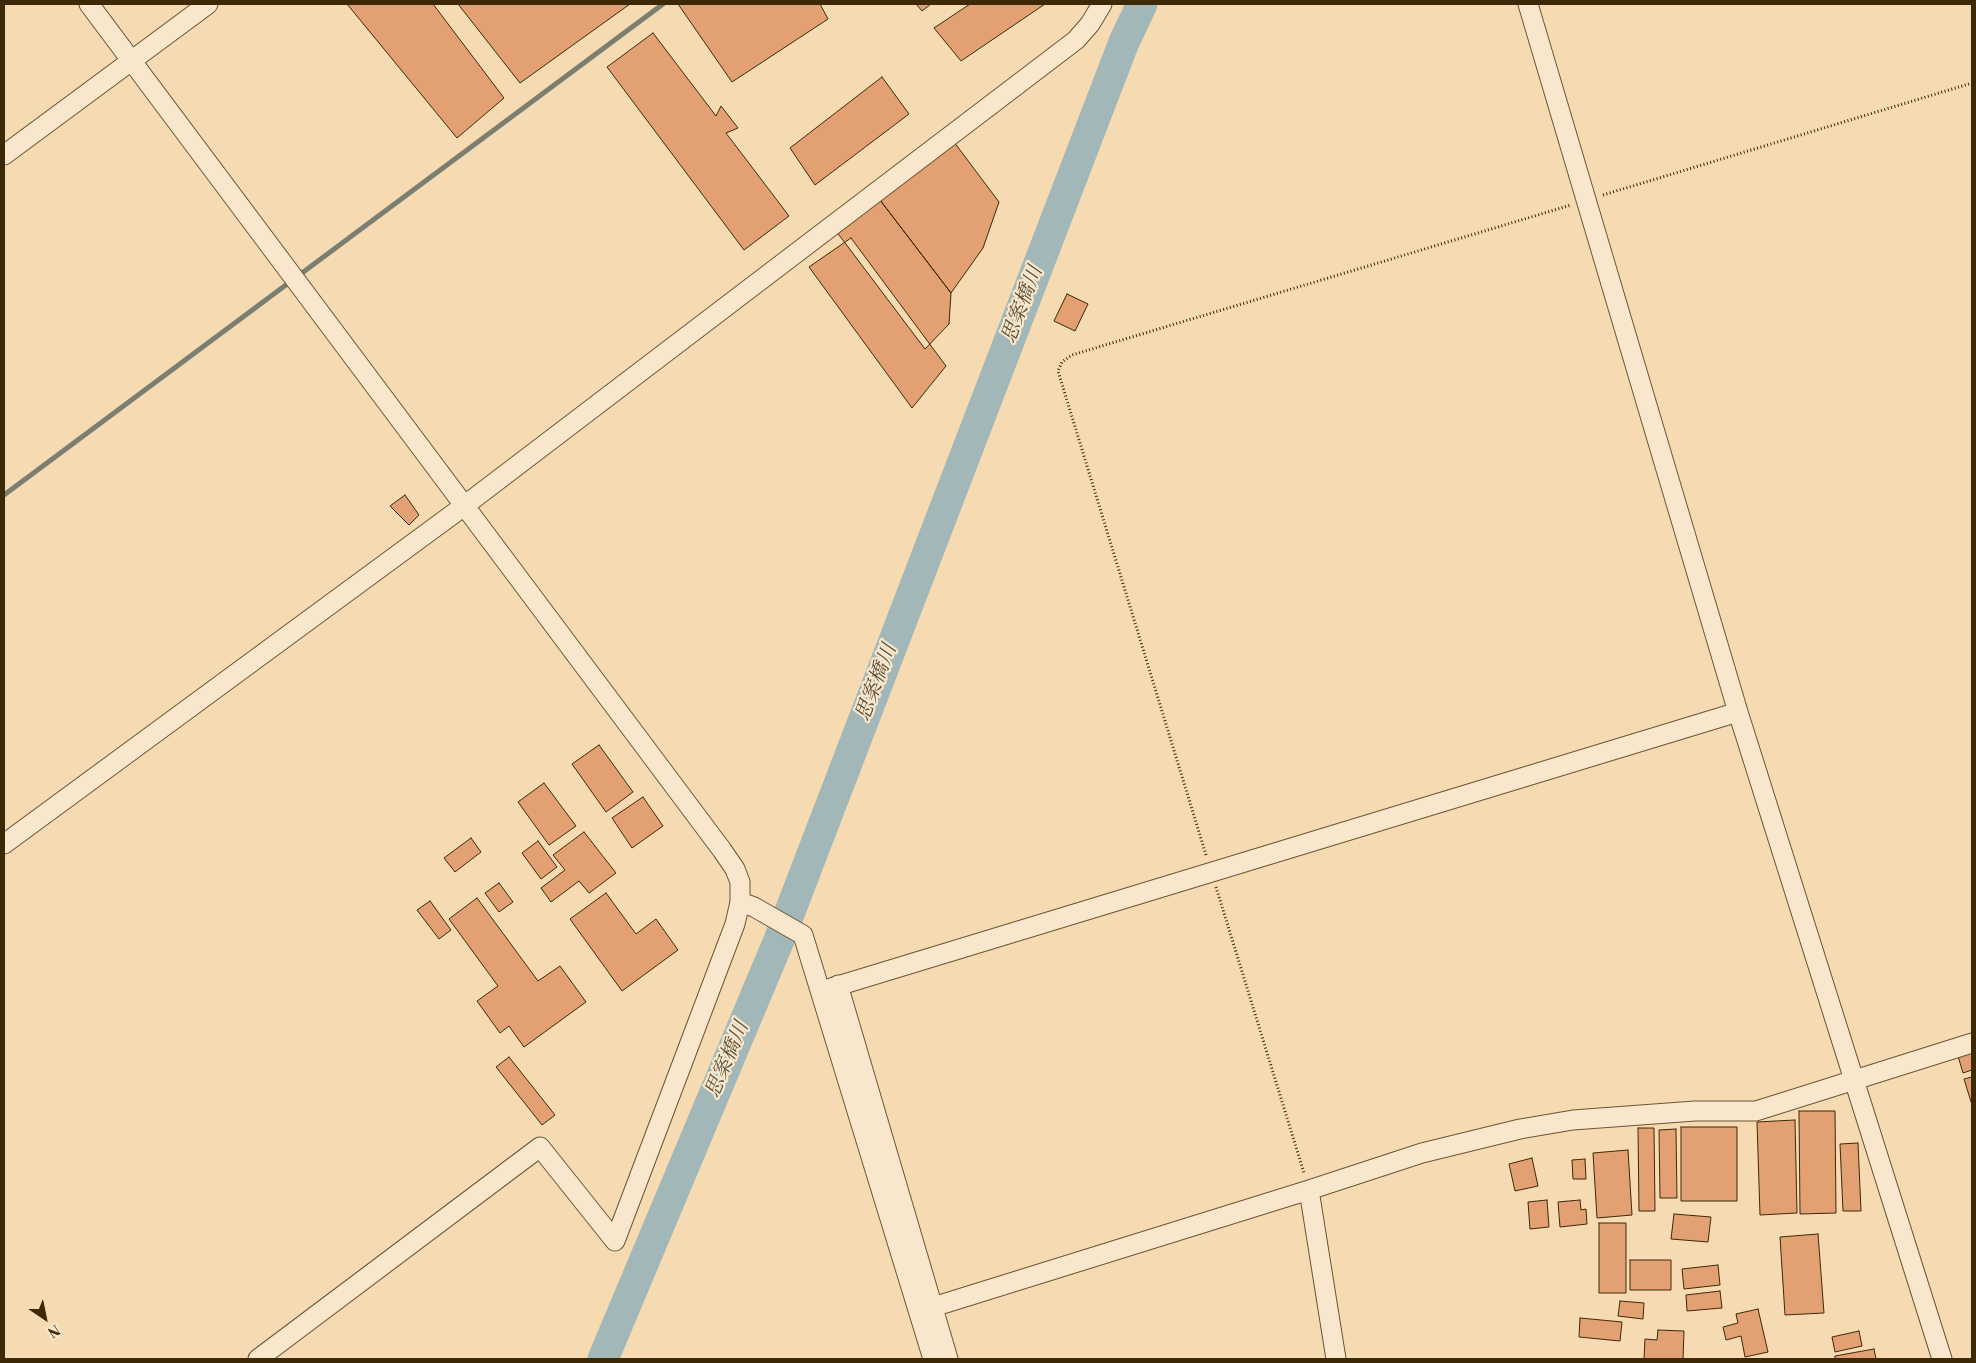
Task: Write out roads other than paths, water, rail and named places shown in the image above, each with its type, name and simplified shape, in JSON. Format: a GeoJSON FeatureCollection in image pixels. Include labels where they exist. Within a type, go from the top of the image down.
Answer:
{"type":"FeatureCollection","features":[{"type":"Feature","properties":{"kind":"street"},"geometry":{"type":"LineString","coordinates":[[89,4],[722,850],[735,869],[747,904],[803,935],[829,988],[948,1359]]}},
{"type":"Feature","properties":{"kind":"street"},"geometry":{"type":"LineString","coordinates":[[4,156],[208,4]]}},
{"type":"Feature","properties":{"kind":"street"},"geometry":{"type":"LineString","coordinates":[[4,844],[464,506],[1076,40],[1090,24],[1102,4]]}},
{"type":"Feature","properties":{"kind":"street"},"geometry":{"type":"LineString","coordinates":[[1528,4],[1738,712],[1852,1080],[1942,1359]]}},
{"type":"Feature","properties":{"kind":"street"},"geometry":{"type":"LineString","coordinates":[[829,988],[1738,712]]}},
{"type":"Feature","properties":{"kind":"street"},"geometry":{"type":"LineString","coordinates":[[258,1359],[540,1147],[615,1242],[735,924],[747,904]]}},
{"type":"Feature","properties":{"kind":"street"},"geometry":{"type":"LineString","coordinates":[[829,988],[933,1359]]}},
{"type":"Feature","properties":{"kind":"street"},"geometry":{"type":"LineString","coordinates":[[932,1306],[1309,1190],[1422,1153],[1520,1129],[1573,1120],[1695,1111],[1756,1111],[1972,1044]]}},
{"type":"Feature","properties":{"kind":"street"},"geometry":{"type":"LineString","coordinates":[[1309,1190],[1336,1359]]}},
{"type":"Feature","properties":{"kind":"waterway"},"geometry":{"type":"LineString","coordinates":[[4,495],[663,4]]}},
{"type":"Feature","properties":{"kind":"waterway","name":"思案橋川"},"geometry":{"type":"LineString","coordinates":[[603,1359],[779,940],[1124,42],[1142,4]]}}]}
